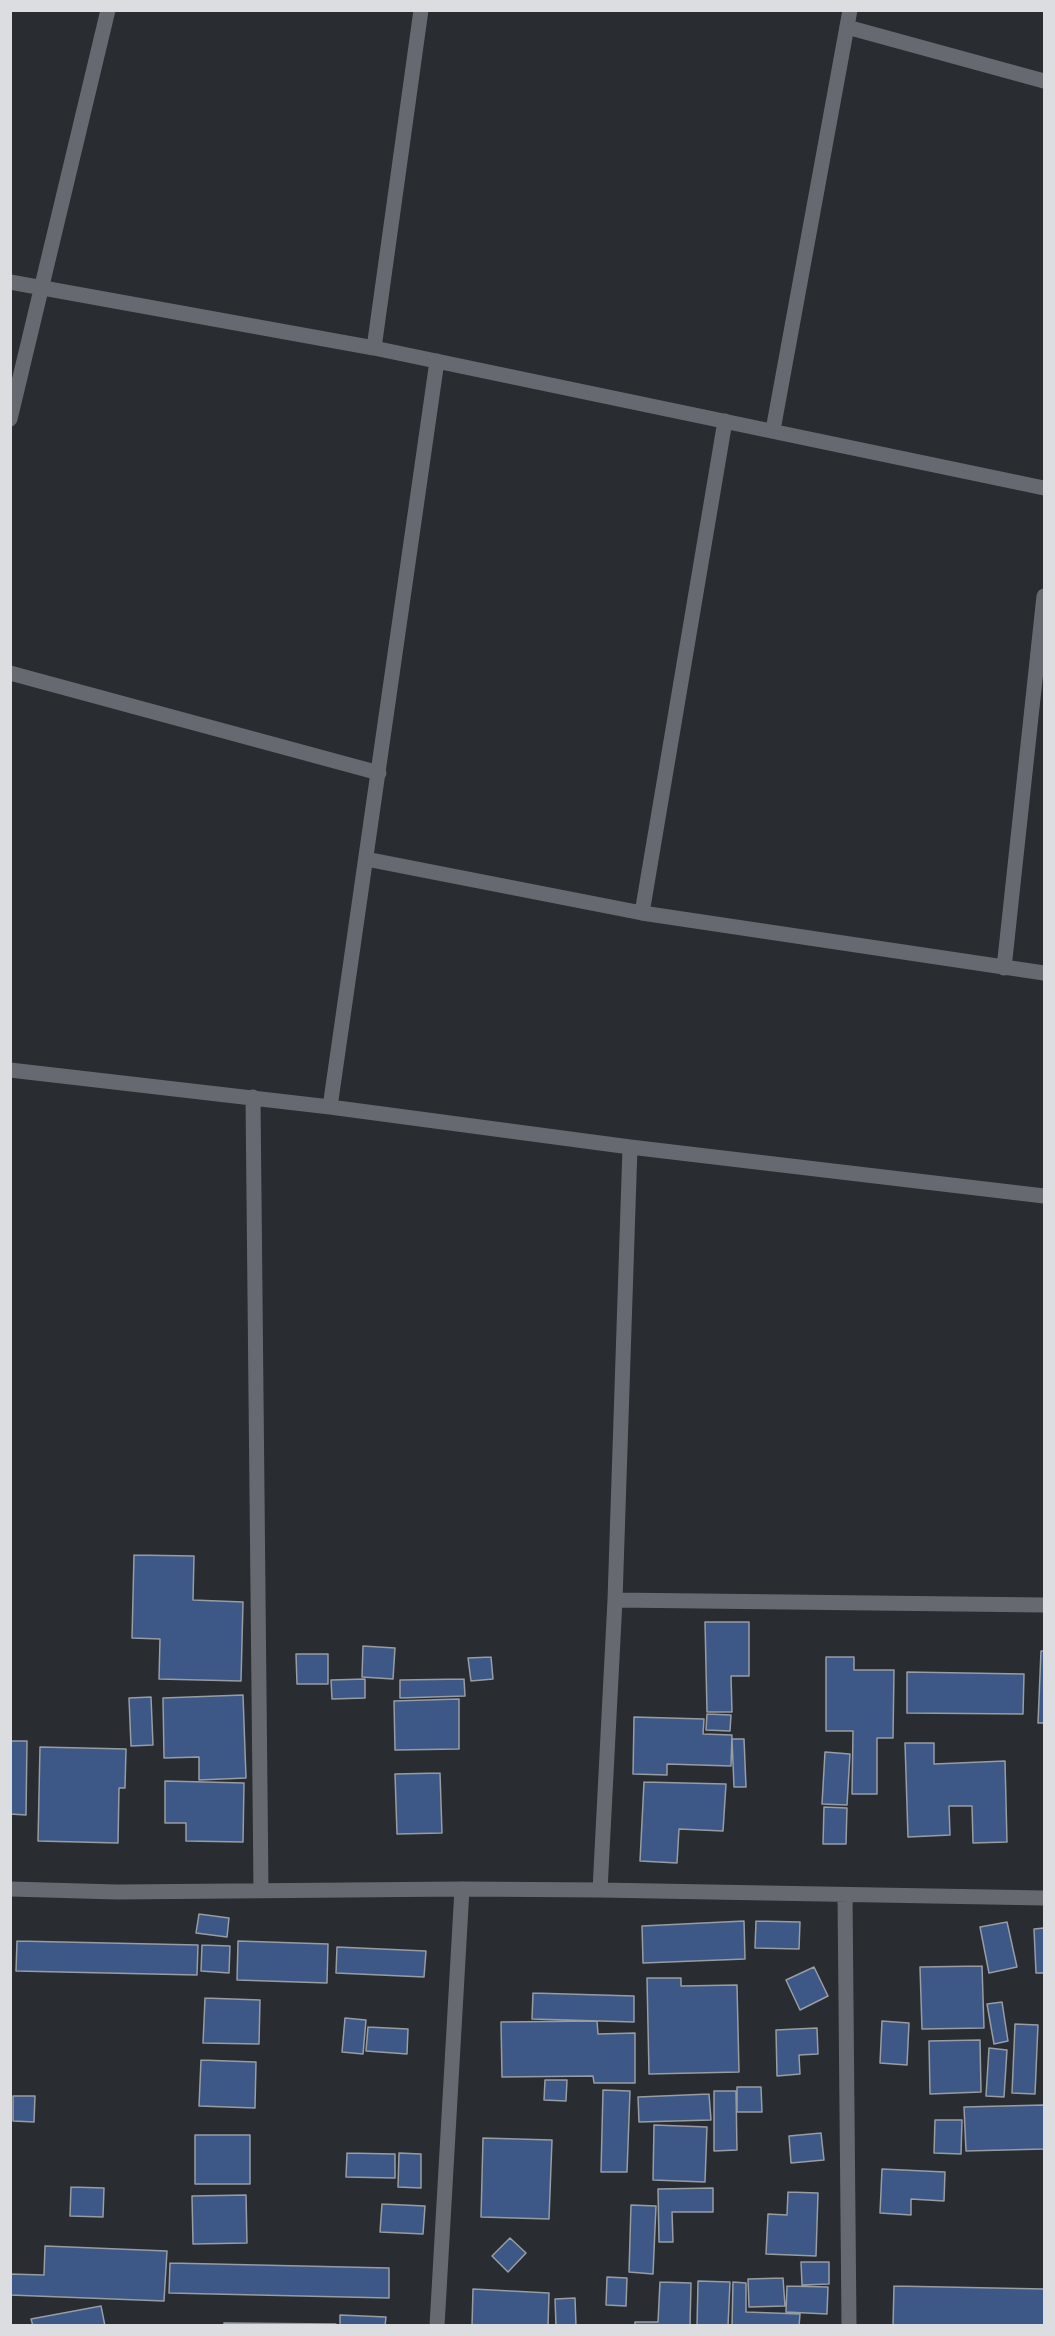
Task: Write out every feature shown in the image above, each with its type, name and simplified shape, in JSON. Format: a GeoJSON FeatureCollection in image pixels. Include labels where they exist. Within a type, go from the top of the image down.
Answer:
{"type":"FeatureCollection","features":[{"type":"Feature","properties":{"kind":"street"},"geometry":{"type":"LineString","coordinates":[[10,419],[108,10]]}},
{"type":"Feature","properties":{"kind":"street"},"geometry":{"type":"LineString","coordinates":[[374,348],[422,10]]}},
{"type":"Feature","properties":{"kind":"street"},"geometry":{"type":"LineString","coordinates":[[773,430],[850,10]]}},
{"type":"Feature","properties":{"kind":"street"},"geometry":{"type":"LineString","coordinates":[[847,27],[1044,81]]}},
{"type":"Feature","properties":{"kind":"street"},"geometry":{"type":"LineString","coordinates":[[10,282],[374,348],[1044,488]]}},
{"type":"Feature","properties":{"kind":"street"},"geometry":{"type":"LineString","coordinates":[[330,1107],[437,361]]}},
{"type":"Feature","properties":{"kind":"street"},"geometry":{"type":"LineString","coordinates":[[642,913],[725,421]]}},
{"type":"Feature","properties":{"kind":"street"},"geometry":{"type":"LineString","coordinates":[[1004,968],[1044,596]]}},
{"type":"Feature","properties":{"kind":"street"},"geometry":{"type":"LineString","coordinates":[[10,673],[379,773]]}},
{"type":"Feature","properties":{"kind":"street"},"geometry":{"type":"LineString","coordinates":[[366,859],[642,913],[1044,973]]}},
{"type":"Feature","properties":{"kind":"street"},"geometry":{"type":"LineString","coordinates":[[10,1070],[254,1097],[630,1147],[1044,1196]]}},
{"type":"Feature","properties":{"kind":"street"},"geometry":{"type":"LineString","coordinates":[[254,1097],[261,1890]]}},
{"type":"Feature","properties":{"kind":"street"},"geometry":{"type":"LineString","coordinates":[[600,1890],[615,1600],[630,1147]]}},
{"type":"Feature","properties":{"kind":"street"},"geometry":{"type":"LineString","coordinates":[[615,1600],[1044,1605]]}},
{"type":"Feature","properties":{"kind":"street"},"geometry":{"type":"LineString","coordinates":[[10,1889],[117,1892],[600,1890],[1044,1898]]}},
{"type":"Feature","properties":{"kind":"street"},"geometry":{"type":"LineString","coordinates":[[437,2325],[462,1889]]}},
{"type":"Feature","properties":{"kind":"street"},"geometry":{"type":"LineString","coordinates":[[845,1895],[849,2325]]}},
{"type":"Feature","properties":{"kind":"building"},"geometry":{"type":"Polygon","coordinates":[[[134,1555],[194,1556],[193,1600],[243,1602],[241,1681],[159,1679],[160,1639],[132,1638],[134,1555]]]}},
{"type":"Feature","properties":{"kind":"building"},"geometry":{"type":"Polygon","coordinates":[[[705,1622],[749,1622],[749,1676],[731,1676],[732,1712],[707,1712],[705,1622]]]}},
{"type":"Feature","properties":{"kind":"building"},"geometry":{"type":"Polygon","coordinates":[[[363,1646],[395,1648],[393,1679],[362,1677],[363,1646]]]}},
{"type":"Feature","properties":{"kind":"building"},"geometry":{"type":"Polygon","coordinates":[[[1041,1651],[1044,1651],[1044,1723],[1038,1723],[1041,1651]]]}},
{"type":"Feature","properties":{"kind":"building"},"geometry":{"type":"Polygon","coordinates":[[[296,1654],[328,1654],[328,1684],[297,1684],[296,1654]]]}},
{"type":"Feature","properties":{"kind":"building"},"geometry":{"type":"Polygon","coordinates":[[[491,1657],[493,1679],[471,1681],[468,1658],[491,1657]]]}},
{"type":"Feature","properties":{"kind":"building"},"geometry":{"type":"Polygon","coordinates":[[[826,1657],[854,1657],[854,1670],[894,1670],[893,1738],[877,1738],[877,1794],[852,1794],[853,1731],[826,1731],[826,1657]]]}},
{"type":"Feature","properties":{"kind":"building"},"geometry":{"type":"Polygon","coordinates":[[[907,1672],[1024,1674],[1023,1714],[907,1713],[907,1672]]]}},
{"type":"Feature","properties":{"kind":"building"},"geometry":{"type":"Polygon","coordinates":[[[365,1679],[365,1698],[332,1699],[331,1680],[365,1679]]]}},
{"type":"Feature","properties":{"kind":"building"},"geometry":{"type":"Polygon","coordinates":[[[464,1679],[465,1696],[400,1698],[400,1680],[464,1679]]]}},
{"type":"Feature","properties":{"kind":"building"},"geometry":{"type":"Polygon","coordinates":[[[243,1695],[246,1778],[199,1780],[199,1757],[164,1758],[163,1698],[243,1695]]]}},
{"type":"Feature","properties":{"kind":"building"},"geometry":{"type":"Polygon","coordinates":[[[151,1697],[153,1745],[131,1746],[129,1698],[151,1697]]]}},
{"type":"Feature","properties":{"kind":"building"},"geometry":{"type":"Polygon","coordinates":[[[459,1699],[459,1749],[395,1750],[394,1701],[459,1699]]]}},
{"type":"Feature","properties":{"kind":"building"},"geometry":{"type":"Polygon","coordinates":[[[707,1714],[731,1715],[730,1731],[706,1730],[707,1714]]]}},
{"type":"Feature","properties":{"kind":"building"},"geometry":{"type":"Polygon","coordinates":[[[634,1717],[704,1719],[703,1734],[732,1735],[731,1766],[667,1764],[667,1775],[633,1774],[634,1717]]]}},
{"type":"Feature","properties":{"kind":"building"},"geometry":{"type":"Polygon","coordinates":[[[732,1739],[744,1739],[746,1787],[734,1787],[732,1739]]]}},
{"type":"Feature","properties":{"kind":"building"},"geometry":{"type":"Polygon","coordinates":[[[10,1741],[27,1741],[26,1815],[10,1814],[10,1741]]]}},
{"type":"Feature","properties":{"kind":"building"},"geometry":{"type":"Polygon","coordinates":[[[905,1743],[934,1743],[934,1764],[1005,1761],[1007,1842],[973,1843],[972,1806],[949,1806],[950,1835],[908,1837],[905,1743]]]}},
{"type":"Feature","properties":{"kind":"building"},"geometry":{"type":"Polygon","coordinates":[[[40,1747],[126,1749],[125,1788],[119,1788],[118,1843],[38,1841],[40,1747]]]}},
{"type":"Feature","properties":{"kind":"building"},"geometry":{"type":"Polygon","coordinates":[[[825,1752],[850,1754],[847,1805],[822,1804],[825,1752]]]}},
{"type":"Feature","properties":{"kind":"building"},"geometry":{"type":"Polygon","coordinates":[[[440,1773],[442,1833],[397,1834],[395,1774],[440,1773]]]}},
{"type":"Feature","properties":{"kind":"building"},"geometry":{"type":"Polygon","coordinates":[[[165,1781],[244,1783],[243,1842],[186,1841],[186,1823],[165,1823],[165,1781]]]}},
{"type":"Feature","properties":{"kind":"building"},"geometry":{"type":"Polygon","coordinates":[[[644,1782],[726,1784],[723,1831],[679,1829],[677,1863],[640,1861],[644,1782]]]}},
{"type":"Feature","properties":{"kind":"building"},"geometry":{"type":"Polygon","coordinates":[[[824,1807],[847,1808],[846,1844],[823,1844],[824,1807]]]}},
{"type":"Feature","properties":{"kind":"building"},"geometry":{"type":"Polygon","coordinates":[[[199,1914],[229,1918],[227,1937],[196,1933],[199,1914]]]}},
{"type":"Feature","properties":{"kind":"building"},"geometry":{"type":"Polygon","coordinates":[[[744,1921],[745,1959],[643,1963],[642,1926],[744,1921]]]}},
{"type":"Feature","properties":{"kind":"building"},"geometry":{"type":"Polygon","coordinates":[[[756,1921],[800,1922],[799,1949],[755,1948],[756,1921]]]}},
{"type":"Feature","properties":{"kind":"building"},"geometry":{"type":"Polygon","coordinates":[[[1007,1922],[1017,1967],[989,1973],[980,1927],[1007,1922]]]}},
{"type":"Feature","properties":{"kind":"building"},"geometry":{"type":"Polygon","coordinates":[[[1044,1928],[1044,1973],[1036,1973],[1034,1929],[1044,1928]]]}},
{"type":"Feature","properties":{"kind":"building"},"geometry":{"type":"Polygon","coordinates":[[[17,1941],[198,1945],[197,1975],[16,1971],[17,1941]]]}},
{"type":"Feature","properties":{"kind":"building"},"geometry":{"type":"Polygon","coordinates":[[[238,1941],[328,1944],[327,1983],[237,1980],[238,1941]]]}},
{"type":"Feature","properties":{"kind":"building"},"geometry":{"type":"Polygon","coordinates":[[[202,1945],[230,1946],[229,1973],[201,1971],[202,1945]]]}},
{"type":"Feature","properties":{"kind":"building"},"geometry":{"type":"Polygon","coordinates":[[[337,1947],[426,1951],[424,1977],[336,1973],[337,1947]]]}},
{"type":"Feature","properties":{"kind":"building"},"geometry":{"type":"Polygon","coordinates":[[[982,1966],[984,2028],[922,2029],[920,1967],[982,1966]]]}},
{"type":"Feature","properties":{"kind":"building"},"geometry":{"type":"Polygon","coordinates":[[[814,1967],[828,1996],[800,2010],[786,1980],[814,1967]]]}},
{"type":"Feature","properties":{"kind":"building"},"geometry":{"type":"Polygon","coordinates":[[[647,1978],[681,1978],[681,1986],[737,1985],[739,2072],[649,2074],[647,1978]]]}},
{"type":"Feature","properties":{"kind":"building"},"geometry":{"type":"Polygon","coordinates":[[[533,1993],[634,1996],[634,2022],[532,2019],[533,1993]]]}},
{"type":"Feature","properties":{"kind":"building"},"geometry":{"type":"Polygon","coordinates":[[[205,1998],[260,2000],[259,2044],[203,2043],[205,1998]]]}},
{"type":"Feature","properties":{"kind":"building"},"geometry":{"type":"Polygon","coordinates":[[[1002,2002],[1008,2041],[994,2044],[987,2004],[1002,2002]]]}},
{"type":"Feature","properties":{"kind":"building"},"geometry":{"type":"Polygon","coordinates":[[[345,2018],[366,2020],[363,2054],[342,2052],[345,2018]]]}},
{"type":"Feature","properties":{"kind":"building"},"geometry":{"type":"Polygon","coordinates":[[[597,2021],[598,2034],[635,2033],[635,2083],[594,2083],[593,2076],[502,2077],[501,2022],[597,2021]]]}},
{"type":"Feature","properties":{"kind":"building"},"geometry":{"type":"Polygon","coordinates":[[[882,2021],[909,2023],[907,2065],[880,2063],[882,2021]]]}},
{"type":"Feature","properties":{"kind":"building"},"geometry":{"type":"Polygon","coordinates":[[[1015,2024],[1038,2025],[1035,2094],[1012,2093],[1015,2024]]]}},
{"type":"Feature","properties":{"kind":"building"},"geometry":{"type":"Polygon","coordinates":[[[368,2027],[408,2029],[407,2054],[366,2051],[368,2027]]]}},
{"type":"Feature","properties":{"kind":"building"},"geometry":{"type":"Polygon","coordinates":[[[817,2028],[818,2054],[799,2055],[800,2074],[777,2076],[776,2030],[817,2028]]]}},
{"type":"Feature","properties":{"kind":"building"},"geometry":{"type":"Polygon","coordinates":[[[980,2040],[981,2092],[930,2094],[929,2041],[980,2040]]]}},
{"type":"Feature","properties":{"kind":"building"},"geometry":{"type":"Polygon","coordinates":[[[989,2048],[1007,2050],[1004,2097],[986,2096],[989,2048]]]}},
{"type":"Feature","properties":{"kind":"building"},"geometry":{"type":"Polygon","coordinates":[[[201,2060],[256,2062],[255,2108],[199,2106],[201,2060]]]}},
{"type":"Feature","properties":{"kind":"building"},"geometry":{"type":"Polygon","coordinates":[[[545,2080],[567,2080],[566,2101],[544,2100],[545,2080]]]}},
{"type":"Feature","properties":{"kind":"building"},"geometry":{"type":"Polygon","coordinates":[[[737,2087],[761,2087],[762,2112],[737,2112],[737,2087]]]}},
{"type":"Feature","properties":{"kind":"building"},"geometry":{"type":"Polygon","coordinates":[[[603,2090],[630,2091],[627,2172],[601,2172],[603,2090]]]}},
{"type":"Feature","properties":{"kind":"building"},"geometry":{"type":"Polygon","coordinates":[[[714,2091],[736,2091],[737,2150],[714,2151],[714,2091]]]}},
{"type":"Feature","properties":{"kind":"building"},"geometry":{"type":"Polygon","coordinates":[[[709,2094],[711,2120],[639,2122],[638,2097],[709,2094]]]}},
{"type":"Feature","properties":{"kind":"building"},"geometry":{"type":"Polygon","coordinates":[[[13,2096],[35,2096],[34,2122],[13,2121],[13,2096]]]}},
{"type":"Feature","properties":{"kind":"building"},"geometry":{"type":"Polygon","coordinates":[[[1044,2105],[1044,2149],[966,2151],[964,2107],[1044,2105]]]}},
{"type":"Feature","properties":{"kind":"building"},"geometry":{"type":"Polygon","coordinates":[[[935,2120],[962,2120],[961,2154],[934,2153],[935,2120]]]}},
{"type":"Feature","properties":{"kind":"building"},"geometry":{"type":"Polygon","coordinates":[[[654,2125],[707,2127],[705,2182],[653,2180],[654,2125]]]}},
{"type":"Feature","properties":{"kind":"building"},"geometry":{"type":"Polygon","coordinates":[[[821,2133],[824,2160],[791,2163],[789,2136],[821,2133]]]}},
{"type":"Feature","properties":{"kind":"building"},"geometry":{"type":"Polygon","coordinates":[[[195,2135],[250,2135],[250,2184],[195,2184],[195,2135]]]}},
{"type":"Feature","properties":{"kind":"building"},"geometry":{"type":"Polygon","coordinates":[[[483,2138],[552,2140],[549,2219],[481,2217],[483,2138]]]}},
{"type":"Feature","properties":{"kind":"building"},"geometry":{"type":"Polygon","coordinates":[[[347,2153],[395,2154],[395,2178],[346,2177],[347,2153]]]}},
{"type":"Feature","properties":{"kind":"building"},"geometry":{"type":"Polygon","coordinates":[[[399,2153],[421,2154],[421,2188],[398,2187],[399,2153]]]}},
{"type":"Feature","properties":{"kind":"building"},"geometry":{"type":"Polygon","coordinates":[[[882,2169],[945,2172],[944,2201],[911,2199],[911,2215],[880,2213],[882,2169]]]}},
{"type":"Feature","properties":{"kind":"building"},"geometry":{"type":"Polygon","coordinates":[[[71,2187],[104,2188],[103,2217],[70,2216],[71,2187]]]}},
{"type":"Feature","properties":{"kind":"building"},"geometry":{"type":"Polygon","coordinates":[[[713,2188],[713,2212],[672,2212],[673,2242],[659,2242],[658,2189],[713,2188]]]}},
{"type":"Feature","properties":{"kind":"building"},"geometry":{"type":"Polygon","coordinates":[[[788,2192],[818,2193],[816,2256],[766,2254],[768,2214],[787,2215],[788,2192]]]}},
{"type":"Feature","properties":{"kind":"building"},"geometry":{"type":"Polygon","coordinates":[[[246,2195],[247,2243],[193,2244],[192,2196],[246,2195]]]}},
{"type":"Feature","properties":{"kind":"building"},"geometry":{"type":"Polygon","coordinates":[[[382,2204],[425,2206],[423,2234],[380,2232],[382,2204]]]}},
{"type":"Feature","properties":{"kind":"building"},"geometry":{"type":"Polygon","coordinates":[[[631,2205],[656,2206],[653,2274],[629,2272],[631,2205]]]}},
{"type":"Feature","properties":{"kind":"building"},"geometry":{"type":"Polygon","coordinates":[[[510,2238],[526,2253],[508,2272],[492,2256],[510,2238]]]}},
{"type":"Feature","properties":{"kind":"building"},"geometry":{"type":"Polygon","coordinates":[[[45,2246],[167,2251],[164,2301],[10,2295],[10,2274],[44,2275],[45,2246]]]}},
{"type":"Feature","properties":{"kind":"building"},"geometry":{"type":"Polygon","coordinates":[[[801,2262],[829,2262],[829,2284],[802,2285],[801,2262]]]}},
{"type":"Feature","properties":{"kind":"building"},"geometry":{"type":"Polygon","coordinates":[[[170,2263],[389,2268],[389,2298],[169,2293],[170,2263]]]}},
{"type":"Feature","properties":{"kind":"building"},"geometry":{"type":"Polygon","coordinates":[[[607,2277],[627,2278],[626,2306],[606,2305],[607,2277]]]}},
{"type":"Feature","properties":{"kind":"building"},"geometry":{"type":"Polygon","coordinates":[[[783,2278],[785,2306],[749,2307],[748,2279],[783,2278]]]}},
{"type":"Feature","properties":{"kind":"building"},"geometry":{"type":"Polygon","coordinates":[[[698,2281],[730,2282],[728,2326],[697,2326],[698,2281]]]}},
{"type":"Feature","properties":{"kind":"building"},"geometry":{"type":"Polygon","coordinates":[[[660,2282],[691,2283],[690,2326],[635,2326],[635,2322],[658,2322],[660,2282]]]}},
{"type":"Feature","properties":{"kind":"building"},"geometry":{"type":"Polygon","coordinates":[[[733,2282],[746,2283],[746,2312],[800,2314],[799,2326],[732,2326],[733,2282]]]}},
{"type":"Feature","properties":{"kind":"building"},"geometry":{"type":"Polygon","coordinates":[[[787,2286],[828,2287],[827,2314],[786,2312],[787,2286]]]}},
{"type":"Feature","properties":{"kind":"building"},"geometry":{"type":"Polygon","coordinates":[[[894,2286],[1044,2289],[1044,2326],[893,2326],[894,2286]]]}},
{"type":"Feature","properties":{"kind":"building"},"geometry":{"type":"Polygon","coordinates":[[[473,2289],[549,2293],[548,2326],[472,2326],[473,2289]]]}},
{"type":"Feature","properties":{"kind":"building"},"geometry":{"type":"Polygon","coordinates":[[[575,2298],[576,2326],[556,2326],[555,2299],[575,2298]]]}},
{"type":"Feature","properties":{"kind":"building"},"geometry":{"type":"Polygon","coordinates":[[[101,2306],[105,2326],[33,2326],[31,2319],[101,2306]]]}},
{"type":"Feature","properties":{"kind":"building"},"geometry":{"type":"Polygon","coordinates":[[[340,2315],[386,2317],[385,2326],[340,2326],[340,2315]]]}},
{"type":"Feature","properties":{"kind":"building"},"geometry":{"type":"Polygon","coordinates":[[[224,2323],[336,2324],[336,2326],[224,2326],[224,2323]]]}}]}
